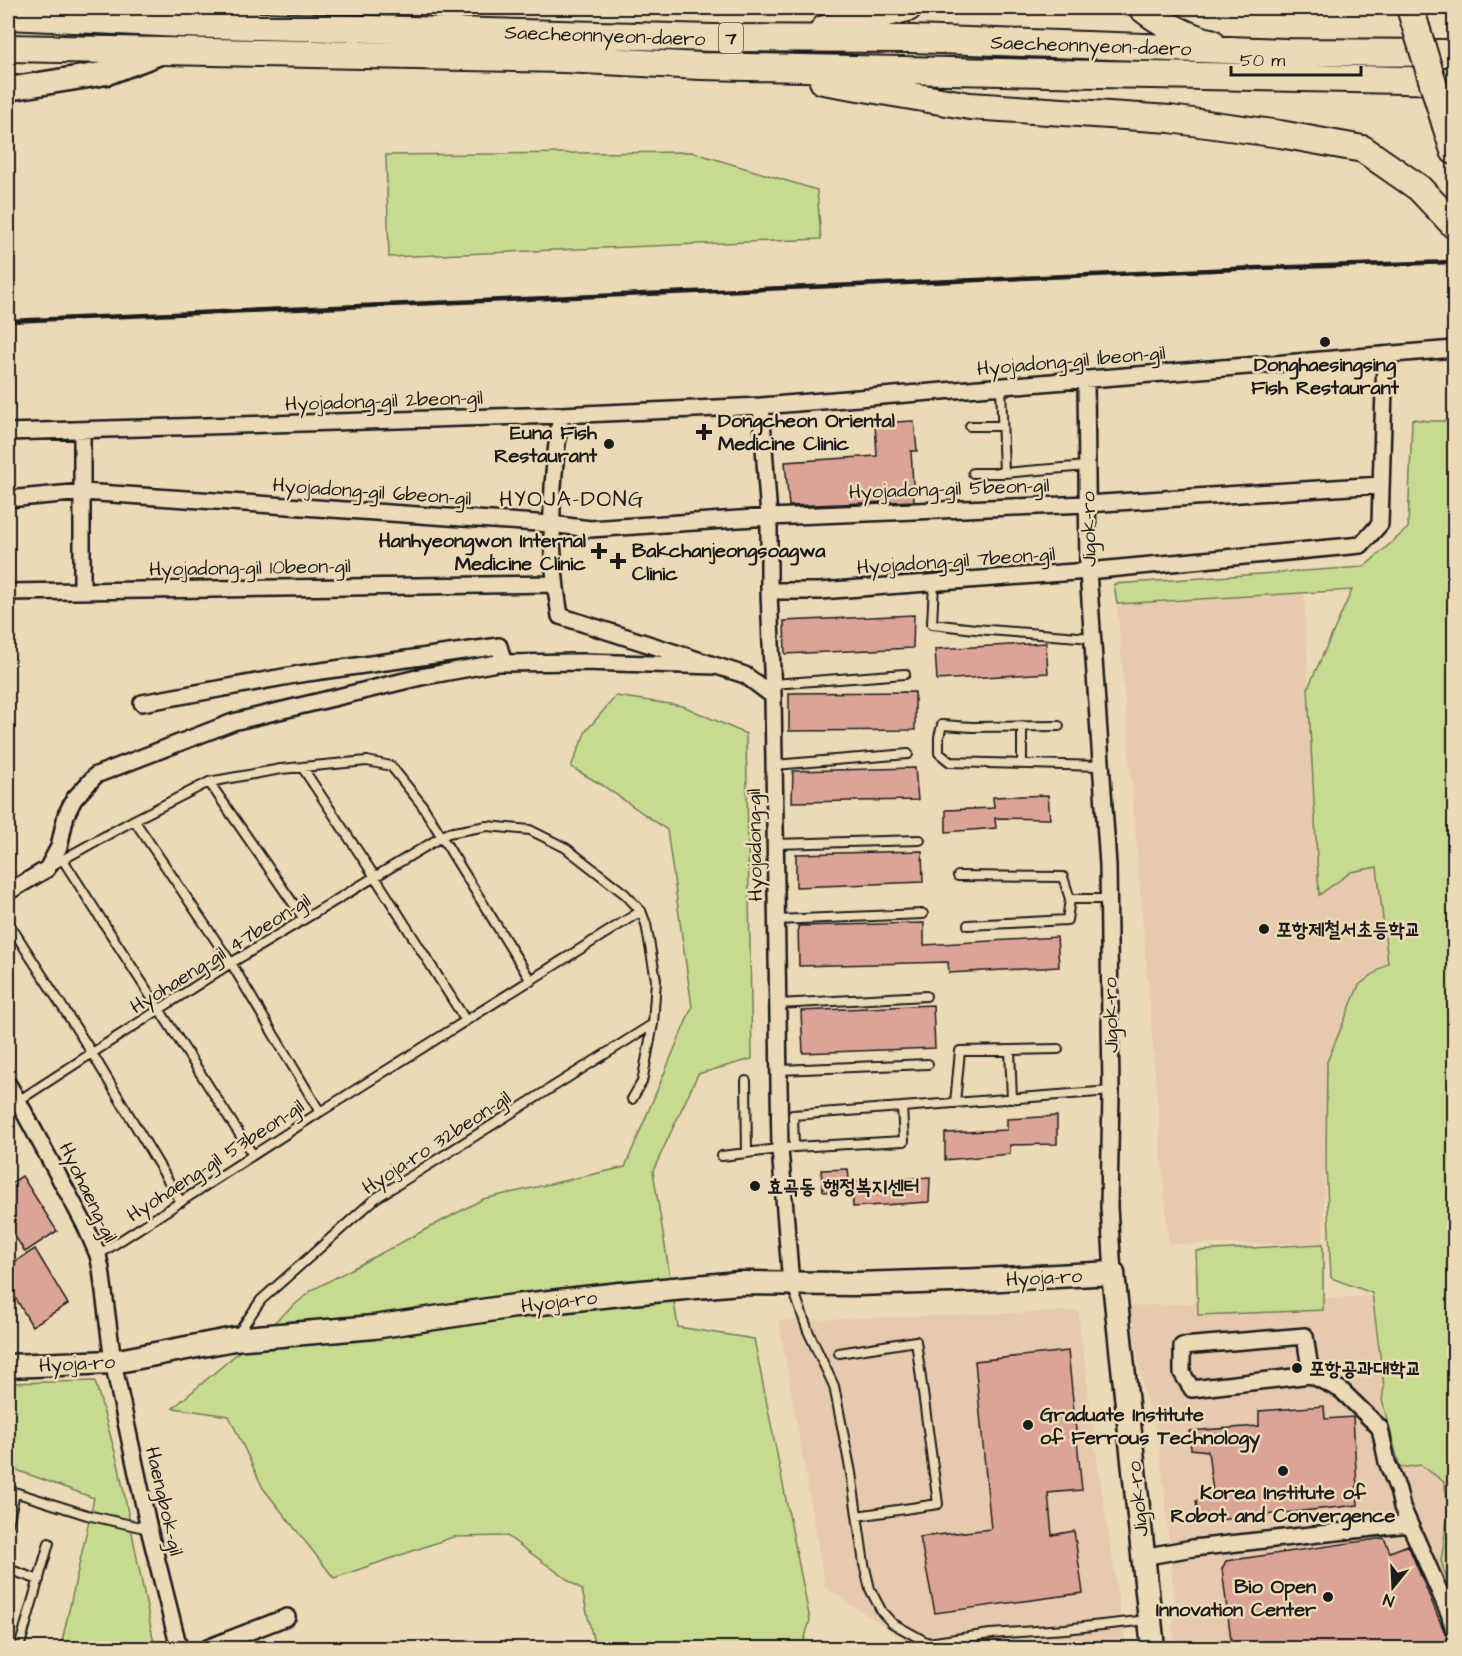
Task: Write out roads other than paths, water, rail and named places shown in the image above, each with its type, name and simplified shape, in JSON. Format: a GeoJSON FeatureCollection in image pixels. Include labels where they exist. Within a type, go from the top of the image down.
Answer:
{"type":"FeatureCollection","features":[{"type":"Feature","properties":{"kind":"main road"},"geometry":{"type":"LineString","coordinates":[[714,38],[830,28],[908,8]]}},
{"type":"Feature","properties":{"kind":"main road"},"geometry":{"type":"LineString","coordinates":[[1142,8],[1200,40],[1286,52]]}},
{"type":"Feature","properties":{"kind":"main road","name":"Saecheonnyeon-daero"},"geometry":{"type":"LineString","coordinates":[[8,16],[182,24],[714,38],[912,39],[1286,52],[1455,53]]}},
{"type":"Feature","properties":{"kind":"main road"},"geometry":{"type":"LineString","coordinates":[[1413,17],[1455,151]]}},
{"type":"Feature","properties":{"kind":"main road","name":"Saecheonnyeon-daero"},"geometry":{"type":"LineString","coordinates":[[8,48],[1455,81]]}},
{"type":"Feature","properties":{"kind":"main road"},"geometry":{"type":"LineString","coordinates":[[730,66],[970,106],[1170,119],[1280,134],[1363,149],[1419,188],[1455,225]]}},
{"type":"Feature","properties":{"kind":"street"},"geometry":{"type":"LineString","coordinates":[[8,89],[107,73],[160,52]]}},
{"type":"Feature","properties":{"kind":"street","name":"Hyojadong-gil 1beon-gil"},"geometry":{"type":"LineString","coordinates":[[761,406],[1455,349]]}},
{"type":"Feature","properties":{"kind":"street"},"geometry":{"type":"LineString","coordinates":[[1381,485],[1384,355]]}},
{"type":"Feature","properties":{"kind":"street","name":"Jigok-ro"},"geometry":{"type":"LineString","coordinates":[[1086,379],[1088,571],[1108,865],[1111,1091],[1109,1207],[1113,1273],[1153,1648]]}},
{"type":"Feature","properties":{"kind":"street","name":"Hyojadong-gil 2beon-gil"},"geometry":{"type":"LineString","coordinates":[[8,432],[561,415],[761,406]]}},
{"type":"Feature","properties":{"kind":"street","name":"Hyojadong-gil"},"geometry":{"type":"LineString","coordinates":[[761,406],[769,517],[779,1070],[787,1148],[791,1284]]}},
{"type":"Feature","properties":{"kind":"street"},"geometry":{"type":"LineString","coordinates":[[561,415],[554,461],[551,524],[555,584],[560,616],[745,675],[773,690]]}},
{"type":"Feature","properties":{"kind":"street"},"geometry":{"type":"LineString","coordinates":[[82,430],[82,590]]}},
{"type":"Feature","properties":{"kind":"street","name":"Hyojadong-gil 5beon-gil"},"geometry":{"type":"LineString","coordinates":[[769,517],[1087,504],[1381,485]]}},
{"type":"Feature","properties":{"kind":"street","name":"Hyojadong-gil 7beon-gil"},"geometry":{"type":"LineString","coordinates":[[769,591],[820,591],[934,583],[1361,545],[1380,524],[1381,485]]}},
{"type":"Feature","properties":{"kind":"street","name":"Hyojadong-gil 6beon-gil"},"geometry":{"type":"LineString","coordinates":[[8,500],[83,492],[551,524],[590,529],[769,517]]}},
{"type":"Feature","properties":{"kind":"street","name":"Hyojadong-gil 10beon-gil"},"geometry":{"type":"LineString","coordinates":[[8,592],[555,584]]}},
{"type":"Feature","properties":{"kind":"street"},"geometry":{"type":"LineString","coordinates":[[142,704],[300,674],[500,646],[504,663]]}},
{"type":"Feature","properties":{"kind":"street"},"geometry":{"type":"LineString","coordinates":[[8,892],[47,869],[59,847],[66,815],[74,799],[96,775],[233,722],[421,676],[497,663],[583,662],[717,666]]}},
{"type":"Feature","properties":{"kind":"street","name":"Hyohaeng-gil"},"geometry":{"type":"LineString","coordinates":[[8,1084],[85,1225],[98,1255],[113,1362]]}},
{"type":"Feature","properties":{"kind":"street","name":"Hyoja-ro"},"geometry":{"type":"LineString","coordinates":[[8,1366],[113,1362],[234,1339],[374,1327],[515,1306],[739,1283],[857,1284],[1113,1273]]}},
{"type":"Feature","properties":{"kind":"street"},"geometry":{"type":"LineString","coordinates":[[1311,1375],[1305,1336],[1182,1346],[1182,1372],[1192,1389],[1311,1375],[1341,1390],[1380,1428],[1387,1462],[1402,1507],[1455,1630]]}},
{"type":"Feature","properties":{"kind":"street","name":"Haengbok-gil"},"geometry":{"type":"LineString","coordinates":[[113,1362],[149,1529],[179,1648]]}},
{"type":"Feature","properties":{"kind":"street"},"geometry":{"type":"LineString","coordinates":[[1142,1557],[1193,1548],[1409,1524]]}},
{"type":"Feature","properties":{"kind":"street"},"geometry":{"type":"LineString","coordinates":[[207,1648],[287,1617]]}},
{"type":"Feature","properties":{"kind":"lane"},"geometry":{"type":"LineString","coordinates":[[1001,386],[1004,473]]}},
{"type":"Feature","properties":{"kind":"lane"},"geometry":{"type":"LineString","coordinates":[[970,426],[1002,426]]}},
{"type":"Feature","properties":{"kind":"lane"},"geometry":{"type":"LineString","coordinates":[[973,473],[1004,473],[1087,466]]}},
{"type":"Feature","properties":{"kind":"lane"},"geometry":{"type":"LineString","coordinates":[[934,583],[932,624],[1092,638]]}},
{"type":"Feature","properties":{"kind":"lane"},"geometry":{"type":"LineString","coordinates":[[773,690],[904,675]]}},
{"type":"Feature","properties":{"kind":"lane"},"geometry":{"type":"LineString","coordinates":[[1059,726],[942,725],[939,753],[950,762],[1101,766]]}},
{"type":"Feature","properties":{"kind":"lane"},"geometry":{"type":"LineString","coordinates":[[1022,727],[1022,764]]}},
{"type":"Feature","properties":{"kind":"lane"},"geometry":{"type":"LineString","coordinates":[[774,765],[908,754]]}},
{"type":"Feature","properties":{"kind":"lane"},"geometry":{"type":"LineString","coordinates":[[47,869],[134,820],[209,782],[281,769],[367,761],[391,766],[422,805],[531,981]]}},
{"type":"Feature","properties":{"kind":"lane"},"geometry":{"type":"LineString","coordinates":[[302,767],[466,1021]]}},
{"type":"Feature","properties":{"kind":"lane"},"geometry":{"type":"LineString","coordinates":[[209,782],[304,919]]}},
{"type":"Feature","properties":{"kind":"lane"},"geometry":{"type":"LineString","coordinates":[[134,820],[231,963],[320,1112]]}},
{"type":"Feature","properties":{"kind":"lane"},"geometry":{"type":"LineString","coordinates":[[441,837],[448,833],[487,826],[530,830],[566,848],[625,894],[641,911],[646,924],[656,980],[653,1024],[642,1082],[632,1099]]}},
{"type":"Feature","properties":{"kind":"lane","name":"Hyohaeng-gil 47beon-gil"},"geometry":{"type":"LineString","coordinates":[[18,1101],[231,963],[441,837]]}},
{"type":"Feature","properties":{"kind":"lane"},"geometry":{"type":"LineString","coordinates":[[776,844],[920,840]]}},
{"type":"Feature","properties":{"kind":"lane"},"geometry":{"type":"LineString","coordinates":[[63,860],[253,1155]]}},
{"type":"Feature","properties":{"kind":"lane"},"geometry":{"type":"LineString","coordinates":[[958,876],[1063,877],[1070,899],[1067,920],[968,925]]}},
{"type":"Feature","properties":{"kind":"lane"},"geometry":{"type":"LineString","coordinates":[[1070,899],[1108,899]]}},
{"type":"Feature","properties":{"kind":"lane","name":"Hyohaeng-gil 53beon-gil"},"geometry":{"type":"LineString","coordinates":[[98,1255],[320,1112],[641,911]]}},
{"type":"Feature","properties":{"kind":"lane"},"geometry":{"type":"LineString","coordinates":[[776,920],[923,914]]}},
{"type":"Feature","properties":{"kind":"lane"},"geometry":{"type":"LineString","coordinates":[[8,922],[92,1053],[181,1202]]}},
{"type":"Feature","properties":{"kind":"lane"},"geometry":{"type":"LineString","coordinates":[[778,1004],[926,996]]}},
{"type":"Feature","properties":{"kind":"lane","name":"Hyoja-ro 32beon-gil"},"geometry":{"type":"LineString","coordinates":[[234,1339],[261,1300],[376,1198],[653,1024]]}},
{"type":"Feature","properties":{"kind":"lane"},"geometry":{"type":"LineString","coordinates":[[955,1103],[960,1052],[1058,1049]]}},
{"type":"Feature","properties":{"kind":"lane"},"geometry":{"type":"LineString","coordinates":[[1010,1050],[1012,1099]]}},
{"type":"Feature","properties":{"kind":"lane"},"geometry":{"type":"LineString","coordinates":[[779,1070],[928,1064]]}},
{"type":"Feature","properties":{"kind":"lane"},"geometry":{"type":"LineString","coordinates":[[746,1081],[747,1153]]}},
{"type":"Feature","properties":{"kind":"lane"},"geometry":{"type":"LineString","coordinates":[[787,1148],[793,1116],[1111,1091]]}},
{"type":"Feature","properties":{"kind":"lane"},"geometry":{"type":"LineString","coordinates":[[722,1156],[787,1148],[904,1141],[902,1107]]}},
{"type":"Feature","properties":{"kind":"lane"},"geometry":{"type":"LineString","coordinates":[[791,1284],[808,1330],[834,1386],[870,1588],[882,1612],[892,1623],[927,1646],[968,1638],[1149,1619]]}},
{"type":"Feature","properties":{"kind":"lane"},"geometry":{"type":"LineString","coordinates":[[839,1353],[916,1341],[938,1504],[857,1516]]}},
{"type":"Feature","properties":{"kind":"lane"},"geometry":{"type":"LineString","coordinates":[[8,1524],[11,1491],[87,1515],[149,1529]]}},
{"type":"Feature","properties":{"kind":"lane"},"geometry":{"type":"LineString","coordinates":[[19,1648],[49,1543]]}},
{"type":"Feature","properties":{"kind":"lane"},"geometry":{"type":"LineString","coordinates":[[8,1569],[39,1580]]}},
{"type":"Feature","properties":{"kind":"lane"},"geometry":{"type":"LineString","coordinates":[[968,1638],[969,1648]]}},
{"type":"Feature","properties":{"kind":"railway"},"geometry":{"type":"LineString","coordinates":[[8,321],[1259,268],[1454,262]]}},
{"type":"Feature","properties":{"kind":"place","name":"Donghaesingsing Fish Restaurant"},"geometry":{"type":"Point","coordinates":[1325,342]}},
{"type":"Feature","properties":{"kind":"place","name":"Dongcheon Oriental Medicine Clinic"},"geometry":{"type":"Point","coordinates":[704,432]}},
{"type":"Feature","properties":{"kind":"place","name":"Euna Fish Restaurant"},"geometry":{"type":"Point","coordinates":[609,444]}},
{"type":"Feature","properties":{"kind":"place","name":"Hanhyeongwon Internal Medicine Clinic"},"geometry":{"type":"Point","coordinates":[599,551]}},
{"type":"Feature","properties":{"kind":"place","name":"Bakchanjeongsoagwa Clinic"},"geometry":{"type":"Point","coordinates":[618,561]}},
{"type":"Feature","properties":{"kind":"place","name":"포항제철서초등학교"},"geometry":{"type":"Point","coordinates":[1264,929]}},
{"type":"Feature","properties":{"kind":"place","name":"효곡동 행정복지센터"},"geometry":{"type":"Point","coordinates":[755,1186]}},
{"type":"Feature","properties":{"kind":"place","name":"포항공과대학교"},"geometry":{"type":"Point","coordinates":[1297,1368]}},
{"type":"Feature","properties":{"kind":"place","name":"Graduate Institute of Ferrous Technology"},"geometry":{"type":"Point","coordinates":[1028,1425]}},
{"type":"Feature","properties":{"kind":"place","name":"Korea Institute of Robot and Convergence"},"geometry":{"type":"Point","coordinates":[1283,1471]}},
{"type":"Feature","properties":{"kind":"place","name":"Bio Open Innovation Center"},"geometry":{"type":"Point","coordinates":[1328,1597]}},
{"type":"Feature","properties":{"kind":"district","name":"HYOJA-DONG"},"geometry":{"type":"Point","coordinates":[572,498]}}]}
